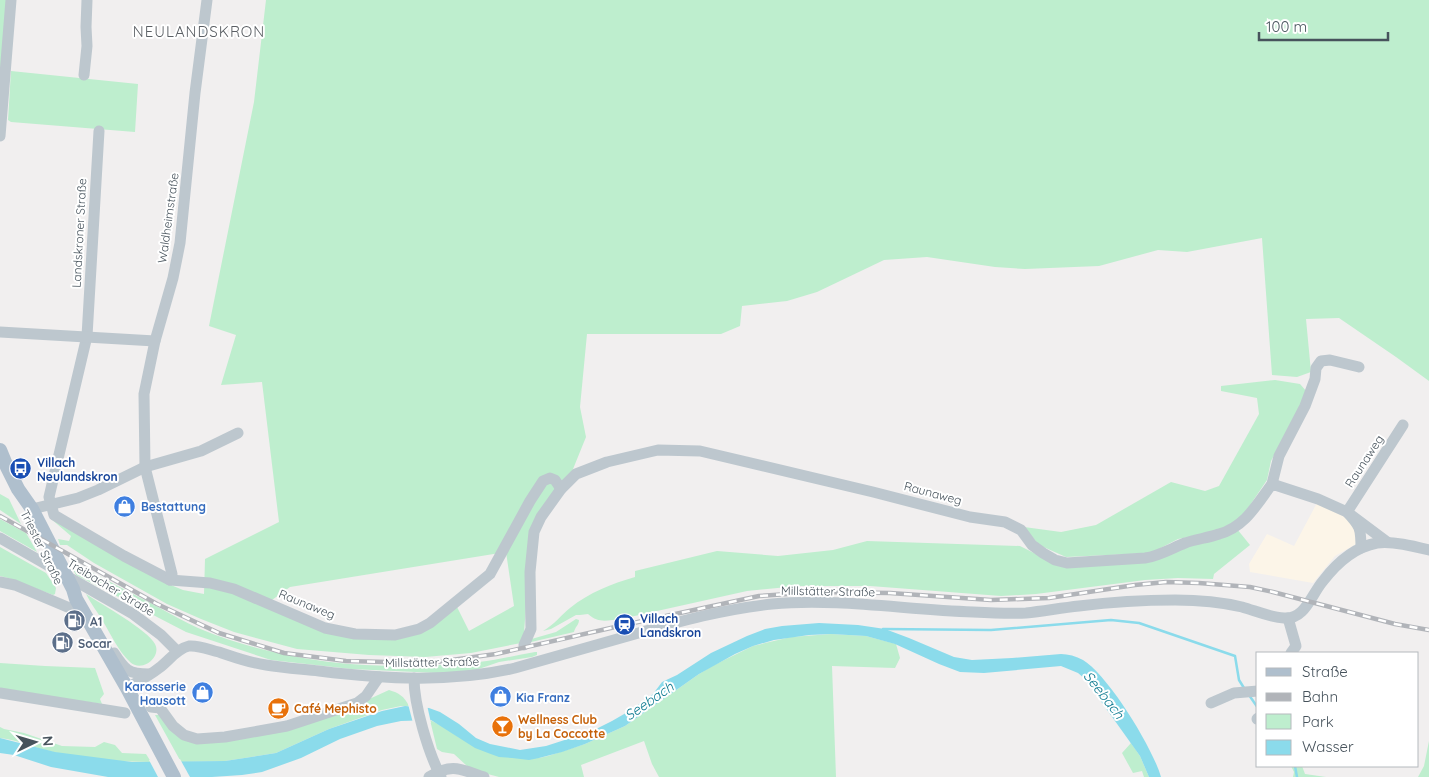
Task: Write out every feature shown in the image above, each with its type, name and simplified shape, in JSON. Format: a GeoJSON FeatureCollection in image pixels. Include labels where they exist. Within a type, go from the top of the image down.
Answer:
{"type":"FeatureCollection","features":[{"type":"Feature","properties":{"kind":"main road","name":"Triester Straße"},"geometry":{"type":"LineString","coordinates":[[0,450],[18,489],[32,510],[84,614],[130,694],[174,777]]}},
{"type":"Feature","properties":{"kind":"main road","name":"Triester Straße"},"geometry":{"type":"LineString","coordinates":[[18,489],[24,517],[58,580],[65,592],[75,594]]}},
{"type":"Feature","properties":{"kind":"street"},"geometry":{"type":"LineString","coordinates":[[0,136],[11,0]]}},
{"type":"Feature","properties":{"kind":"street"},"geometry":{"type":"LineString","coordinates":[[84,75],[87,0]]}},
{"type":"Feature","properties":{"kind":"street","name":"Waldheimstraße"},"geometry":{"type":"LineString","coordinates":[[170,580],[172,574],[144,467],[144,394],[180,243],[196,83],[207,0]]}},
{"type":"Feature","properties":{"kind":"street","name":"Landskroner Straße"},"geometry":{"type":"LineString","coordinates":[[51,505],[49,497],[87,336],[99,131]]}},
{"type":"Feature","properties":{"kind":"street"},"geometry":{"type":"LineString","coordinates":[[0,332],[156,341]]}},
{"type":"Feature","properties":{"kind":"street","name":"Raunaweg"},"geometry":{"type":"LineString","coordinates":[[524,645],[531,629],[530,572],[534,532],[560,489],[576,474],[607,462],[658,450],[700,451],[970,517],[1005,522],[1021,530],[1032,545],[1055,560],[1071,563],[1145,558],[1155,556],[1187,542],[1221,534],[1245,520],[1272,484],[1279,456],[1305,406],[1315,379],[1316,368],[1322,361],[1330,360],[1359,367]]}},
{"type":"Feature","properties":{"kind":"street","name":"Raunaweg"},"geometry":{"type":"LineString","coordinates":[[1347,512],[1403,425]]}},
{"type":"Feature","properties":{"kind":"street"},"geometry":{"type":"LineString","coordinates":[[32,510],[78,498],[144,467],[201,451],[238,434]]}},
{"type":"Feature","properties":{"kind":"street","name":"Raunaweg"},"geometry":{"type":"LineString","coordinates":[[51,505],[54,515],[124,556],[170,580],[210,583],[234,589],[325,628],[354,634],[395,635],[419,629],[430,623],[490,574],[543,481],[550,478],[556,480],[560,489]]}},
{"type":"Feature","properties":{"kind":"street"},"geometry":{"type":"LineString","coordinates":[[1272,484],[1318,499],[1347,512],[1387,542]]}},
{"type":"Feature","properties":{"kind":"street"},"geometry":{"type":"LineString","coordinates":[[1347,512],[1361,531],[1362,548]]}},
{"type":"Feature","properties":{"kind":"street","name":"Treibacher Straße"},"geometry":{"type":"LineString","coordinates":[[0,538],[133,614],[161,635],[177,651]]}},
{"type":"Feature","properties":{"kind":"street"},"geometry":{"type":"LineString","coordinates":[[1292,652],[1296,646],[1288,618],[1294,618],[1305,609],[1323,581],[1341,562],[1362,548],[1375,543],[1387,542],[1429,550]]}},
{"type":"Feature","properties":{"kind":"street"},"geometry":{"type":"LineString","coordinates":[[0,582],[15,585],[84,614]]}},
{"type":"Feature","properties":{"kind":"street","name":"Millstätter Straße"},"geometry":{"type":"LineString","coordinates":[[177,651],[192,646],[265,665],[379,676],[414,678],[458,677],[494,673],[670,624],[743,608],[772,604],[809,602],[1017,613],[1108,603],[1176,600],[1234,606],[1270,616],[1288,618]]}},
{"type":"Feature","properties":{"kind":"street"},"geometry":{"type":"LineString","coordinates":[[104,648],[114,652],[122,665],[134,674],[150,674]]}},
{"type":"Feature","properties":{"kind":"street"},"geometry":{"type":"LineString","coordinates":[[130,694],[177,651]]}},
{"type":"Feature","properties":{"kind":"street"},"geometry":{"type":"LineString","coordinates":[[151,707],[160,708],[173,726],[184,735],[197,739],[225,738],[287,726],[357,703],[366,696],[379,676]]}},
{"type":"Feature","properties":{"kind":"street"},"geometry":{"type":"LineString","coordinates":[[414,678],[416,702],[436,775],[452,768],[484,777]]}},
{"type":"Feature","properties":{"kind":"street"},"geometry":{"type":"LineString","coordinates":[[1211,703],[1234,693],[1256,691]]}},
{"type":"Feature","properties":{"kind":"street"},"geometry":{"type":"LineString","coordinates":[[0,693],[125,713]]}},
{"type":"Feature","properties":{"kind":"shaded area"},"geometry":{"type":"Polygon","coordinates":[[[1318,501],[1342,514],[1355,526],[1356,544],[1335,556],[1313,583],[1250,572],[1249,564],[1267,534],[1294,546],[1318,501]]]}},
{"type":"Feature","properties":{"kind":"green space"},"geometry":{"type":"Polygon","coordinates":[[[0,0],[7,0],[0,98],[0,0]]]}},
{"type":"Feature","properties":{"kind":"green space"},"geometry":{"type":"Polygon","coordinates":[[[266,0],[1429,0],[1429,381],[1339,318],[1306,319],[1311,372],[1297,377],[1272,375],[1262,238],[1187,252],[1158,250],[1099,266],[1025,269],[995,267],[927,257],[884,260],[817,292],[787,301],[742,306],[740,326],[721,334],[587,334],[580,407],[586,437],[571,474],[546,501],[528,579],[524,633],[521,643],[471,653],[425,657],[297,649],[234,632],[167,604],[94,563],[67,545],[60,545],[58,539],[69,541],[71,536],[50,518],[166,583],[183,590],[204,594],[205,559],[279,522],[262,382],[221,385],[236,335],[209,326],[254,102],[266,0]],[[506,552],[290,587],[265,605],[321,630],[411,636],[456,605],[469,631],[514,606],[506,552]]]}},
{"type":"Feature","properties":{"kind":"green space"},"geometry":{"type":"Polygon","coordinates":[[[11,71],[138,84],[135,132],[11,122],[8,120],[11,71]]]}},
{"type":"Feature","properties":{"kind":"green space"},"geometry":{"type":"Polygon","coordinates":[[[1275,380],[1300,384],[1307,392],[1271,461],[1267,480],[1242,517],[1233,524],[1210,533],[1178,539],[1151,553],[1066,557],[1039,545],[1024,527],[1061,532],[1096,525],[1171,482],[1205,491],[1219,486],[1259,414],[1257,398],[1221,391],[1221,386],[1275,380]]]}},
{"type":"Feature","properties":{"kind":"green space"},"geometry":{"type":"Polygon","coordinates":[[[0,494],[9,499],[21,524],[0,510],[0,494]]]}},
{"type":"Feature","properties":{"kind":"green space"},"geometry":{"type":"Polygon","coordinates":[[[0,519],[26,533],[37,552],[0,531],[0,519]]]}},
{"type":"Feature","properties":{"kind":"green space"},"geometry":{"type":"Polygon","coordinates":[[[1237,529],[1250,545],[1214,574],[1213,579],[1178,578],[1145,580],[1036,594],[1001,596],[870,586],[798,586],[747,591],[621,619],[604,621],[588,614],[576,615],[551,629],[543,631],[585,597],[635,577],[635,571],[717,551],[778,556],[833,550],[867,541],[1020,546],[1042,557],[1111,562],[1237,529]]]}},
{"type":"Feature","properties":{"kind":"green space"},"geometry":{"type":"Polygon","coordinates":[[[0,547],[46,573],[56,588],[55,594],[53,595],[0,576],[0,547]]]}},
{"type":"Feature","properties":{"kind":"green space"},"geometry":{"type":"Polygon","coordinates":[[[74,563],[198,628],[231,640],[301,658],[336,663],[408,666],[479,662],[535,652],[537,652],[537,655],[499,662],[473,671],[437,673],[351,669],[271,660],[186,632],[76,575],[70,564],[74,563]]]}},
{"type":"Feature","properties":{"kind":"green space"},"geometry":{"type":"Polygon","coordinates":[[[86,594],[151,638],[155,644],[156,654],[150,662],[140,666],[135,665],[126,658],[86,594]]]}},
{"type":"Feature","properties":{"kind":"green space"},"geometry":{"type":"Polygon","coordinates":[[[576,619],[579,622],[574,632],[527,643],[528,640],[556,632],[576,619]]]}},
{"type":"Feature","properties":{"kind":"green space"},"geometry":{"type":"Polygon","coordinates":[[[831,634],[866,636],[896,644],[900,658],[895,668],[832,666],[836,777],[659,777],[644,741],[581,765],[584,777],[499,777],[480,772],[467,766],[454,754],[437,749],[430,720],[460,738],[539,758],[548,756],[585,744],[625,726],[699,674],[753,646],[791,637],[831,634]]]}},
{"type":"Feature","properties":{"kind":"green space"},"geometry":{"type":"Polygon","coordinates":[[[0,663],[95,668],[104,694],[100,699],[102,704],[0,690],[0,663]]]}},
{"type":"Feature","properties":{"kind":"green space"},"geometry":{"type":"Polygon","coordinates":[[[389,690],[401,695],[409,706],[382,710],[329,729],[276,753],[225,761],[181,762],[155,715],[160,715],[192,742],[354,706],[389,690]]]}},
{"type":"Feature","properties":{"kind":"green space"},"geometry":{"type":"Polygon","coordinates":[[[0,727],[62,746],[95,747],[104,742],[115,745],[122,753],[146,754],[151,762],[102,760],[53,752],[0,738],[0,727]]]}},
{"type":"Feature","properties":{"kind":"green space"},"geometry":{"type":"Polygon","coordinates":[[[1429,741],[1429,777],[1418,777],[1424,766],[1429,741]]]}},
{"type":"Feature","properties":{"kind":"green space"},"geometry":{"type":"Polygon","coordinates":[[[1131,743],[1140,756],[1149,777],[1144,777],[1142,771],[1133,773],[1122,753],[1131,743]]]}},
{"type":"Feature","properties":{"kind":"green space"},"geometry":{"type":"Polygon","coordinates":[[[1292,767],[1302,767],[1305,774],[1326,777],[1293,777],[1294,772],[1292,767]]]}},
{"type":"Feature","properties":{"kind":"water","name":"Seebach"},"geometry":{"type":"Polygon","coordinates":[[[819,623],[858,625],[885,629],[954,657],[972,660],[1061,654],[1083,660],[1093,668],[1117,696],[1149,749],[1161,777],[1149,777],[1140,756],[1085,679],[1078,673],[1061,666],[984,673],[960,672],[895,644],[866,636],[831,634],[774,640],[753,646],[699,674],[625,726],[585,744],[529,760],[499,757],[475,748],[431,720],[401,721],[377,726],[340,739],[301,758],[262,772],[242,775],[212,777],[108,777],[51,767],[14,755],[0,753],[0,738],[55,752],[132,762],[225,761],[276,753],[329,729],[382,711],[405,706],[429,708],[440,712],[476,738],[490,744],[520,750],[546,746],[577,736],[612,721],[653,694],[662,682],[677,675],[711,653],[747,636],[765,629],[819,623]]]}},
{"type":"Feature","properties":{"kind":"pier"},"geometry":{"type":"Polygon","coordinates":[[[408,704],[427,705],[431,723],[413,723],[408,704]]]}},
{"type":"Feature","properties":{"kind":"pier"},"geometry":{"type":"Polygon","coordinates":[[[180,759],[190,777],[158,777],[149,760],[180,759]]]}},
{"type":"Feature","properties":{"kind":"waterway"},"geometry":{"type":"LineString","coordinates":[[883,629],[991,630],[1111,620],[1139,623],[1235,656],[1239,680],[1244,688]]}},
{"type":"Feature","properties":{"kind":"waterway"},"geometry":{"type":"LineString","coordinates":[[1249,695],[1256,705]]}},
{"type":"Feature","properties":{"kind":"waterway"},"geometry":{"type":"LineString","coordinates":[[1295,767],[1297,777]]}},
{"type":"Feature","properties":{"kind":"railway"},"geometry":{"type":"LineString","coordinates":[[0,516],[157,604],[219,633],[284,653],[346,661],[429,663],[496,654],[759,596],[818,592],[890,593],[991,600],[1049,598],[1166,582],[1250,587],[1395,624],[1429,630]]}},
{"type":"Feature","properties":{"kind":"place","name":"Villach Neulandskron"},"geometry":{"type":"Point","coordinates":[21,469]}},
{"type":"Feature","properties":{"kind":"place","name":"Bestattung"},"geometry":{"type":"Point","coordinates":[125,506]}},
{"type":"Feature","properties":{"kind":"place","name":"A1"},"geometry":{"type":"Point","coordinates":[74,621]}},
{"type":"Feature","properties":{"kind":"place","name":"Villach Landskron"},"geometry":{"type":"Point","coordinates":[624,625]}},
{"type":"Feature","properties":{"kind":"place","name":"Socar"},"geometry":{"type":"Point","coordinates":[62,643]}},
{"type":"Feature","properties":{"kind":"place","name":"Karosserie Hausott"},"geometry":{"type":"Point","coordinates":[202,693]}},
{"type":"Feature","properties":{"kind":"place","name":"Kia Franz"},"geometry":{"type":"Point","coordinates":[500,697]}},
{"type":"Feature","properties":{"kind":"place","name":"Café Mephisto"},"geometry":{"type":"Point","coordinates":[278,708]}},
{"type":"Feature","properties":{"kind":"place","name":"Wellness Club by La Coccotte"},"geometry":{"type":"Point","coordinates":[502,726]}},
{"type":"Feature","properties":{"kind":"district","name":"NEULANDSKRON"},"geometry":{"type":"Point","coordinates":[199,31]}}]}
